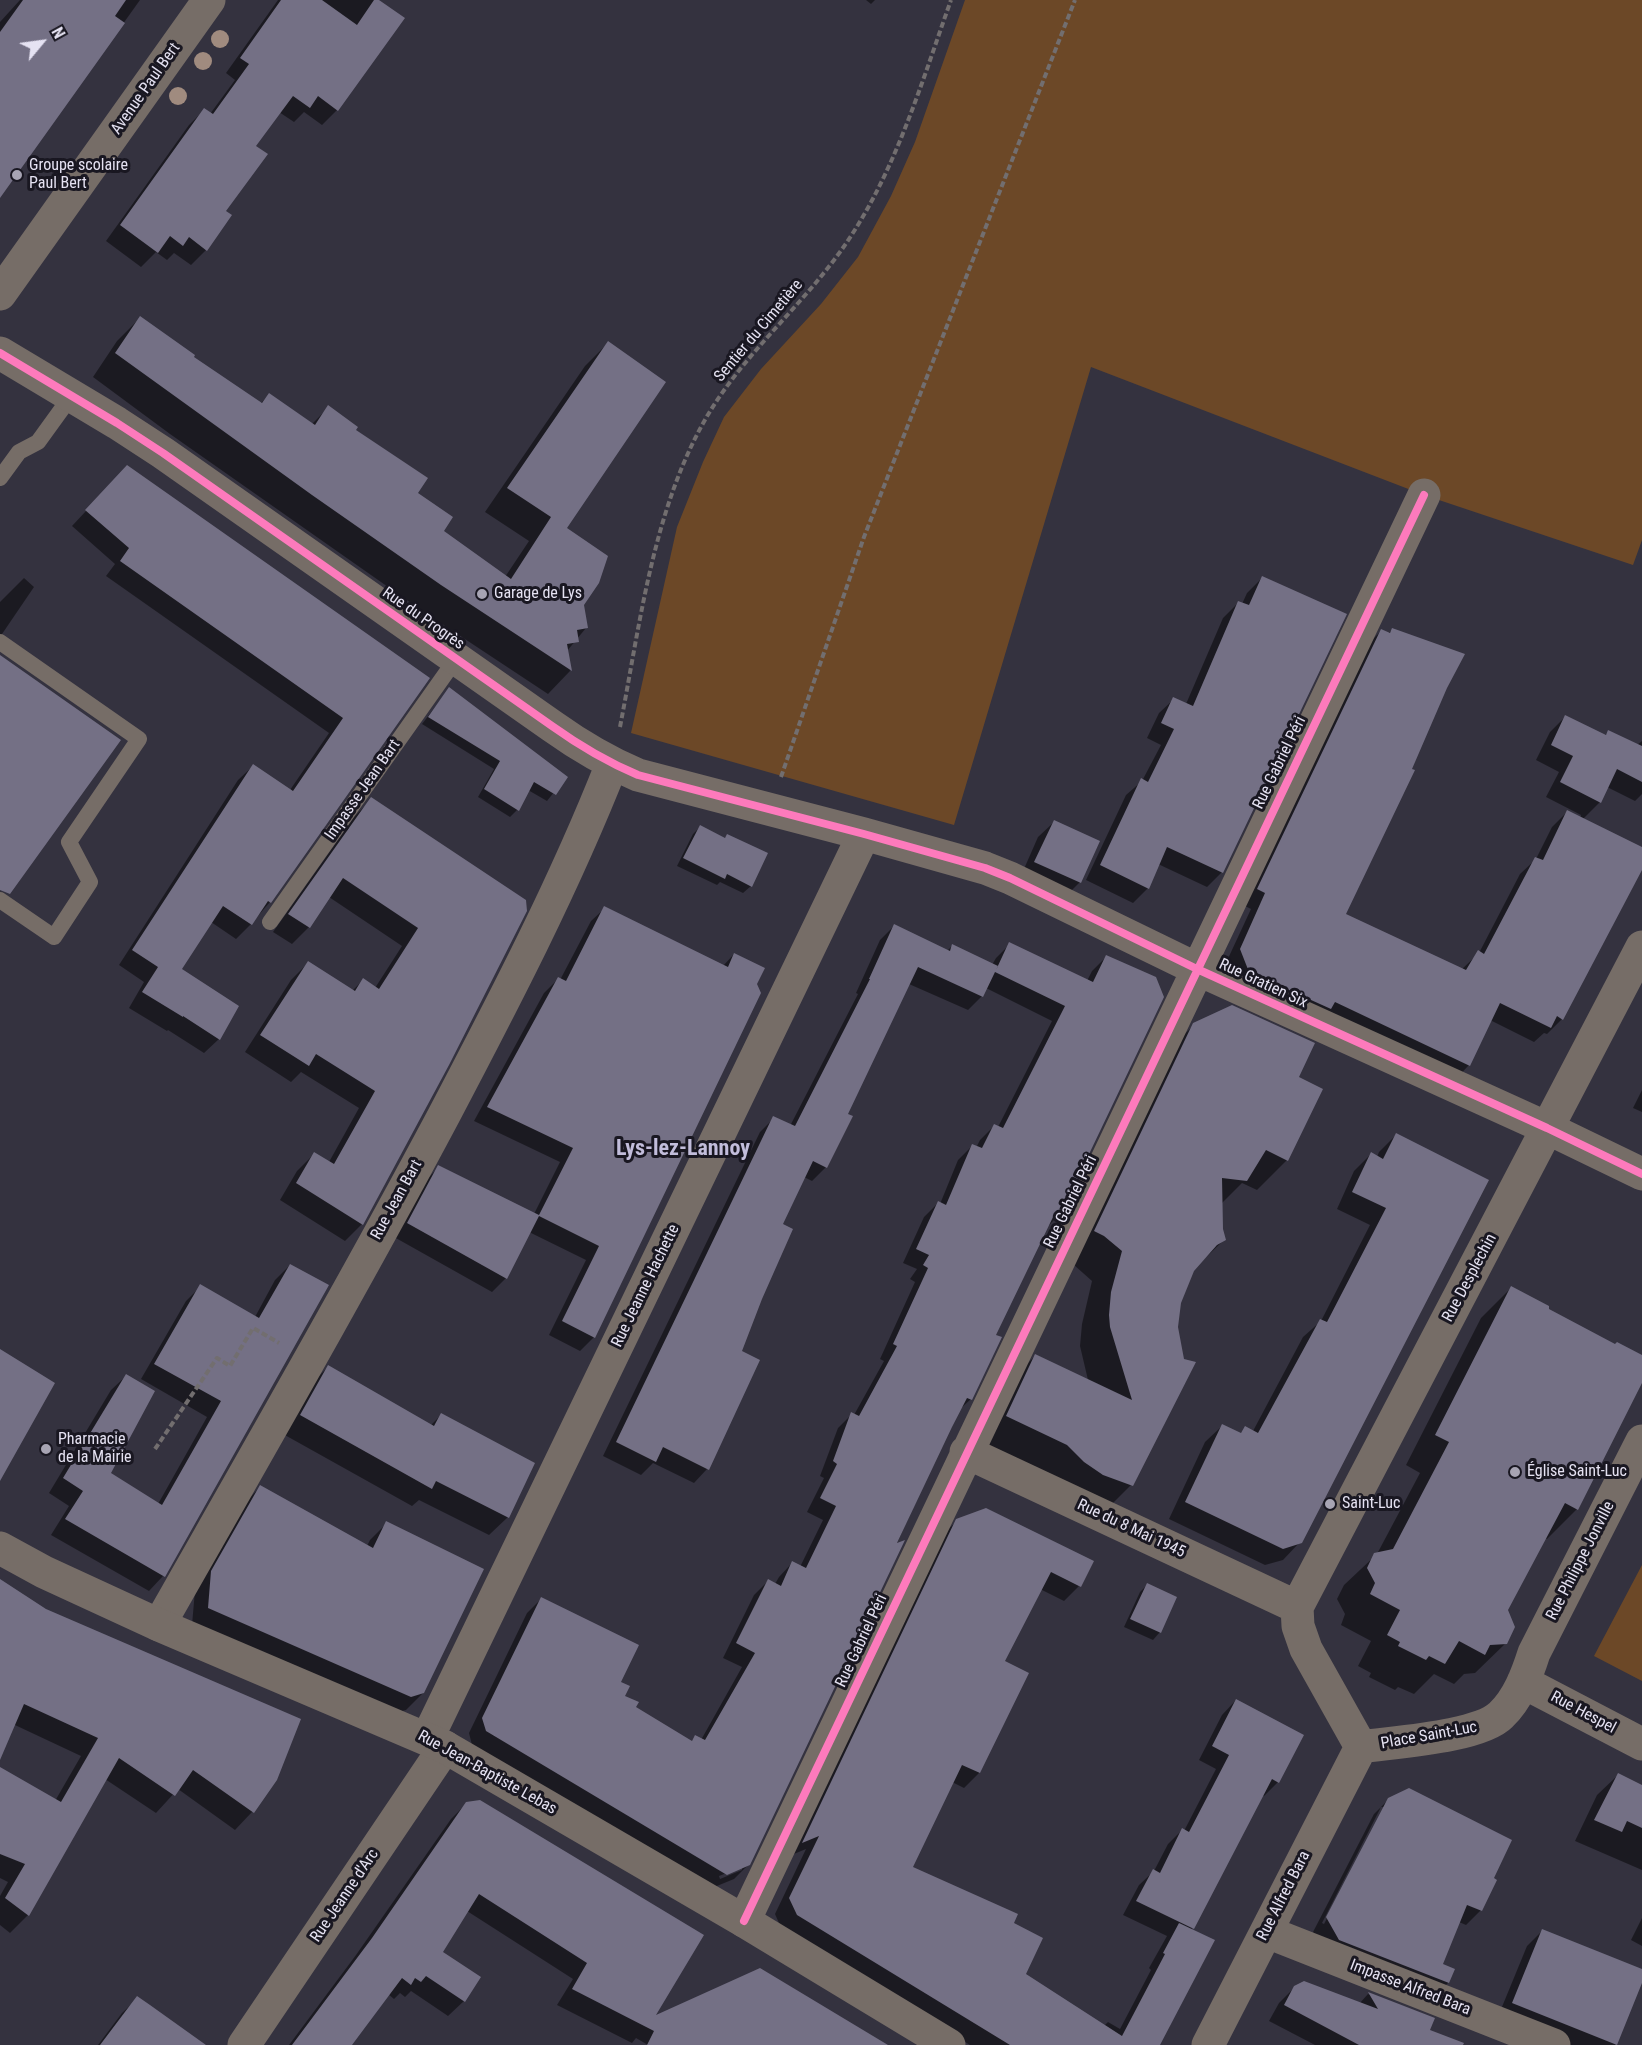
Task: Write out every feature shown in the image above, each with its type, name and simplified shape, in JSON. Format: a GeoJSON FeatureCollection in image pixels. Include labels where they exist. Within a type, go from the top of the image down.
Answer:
{"type":"FeatureCollection","features":[{"type":"Feature","properties":{"kind":"street","name":"Avenue Paul Bert"},"geometry":{"type":"LineString","coordinates":[[0,294],[209,0]]}},
{"type":"Feature","properties":{"kind":"street","name":"Rue du Progrès"},"geometry":{"type":"LineString","coordinates":[[0,353],[72,395],[173,460],[586,750],[638,775],[864,834]]}},
{"type":"Feature","properties":{"kind":"street","name":"Rue Gabriel Péri"},"geometry":{"type":"LineString","coordinates":[[744,1921],[1424,495]]}},
{"type":"Feature","properties":{"kind":"street","name":"Rue Jean Bart"},"geometry":{"type":"LineString","coordinates":[[159,1625],[410,1178],[496,1016],[543,924],[612,764]]}},
{"type":"Feature","properties":{"kind":"street","name":"Rue Gratien Six"},"geometry":{"type":"LineString","coordinates":[[864,834],[985,868],[1010,878],[1197,969],[1547,1128]]}},
{"type":"Feature","properties":{"kind":"street","name":"Rue Jeanne Hachette"},"geometry":{"type":"LineString","coordinates":[[436,1743],[864,834]]}},
{"type":"Feature","properties":{"kind":"street","name":"Rue Desplechin"},"geometry":{"type":"LineString","coordinates":[[1297,1607],[1642,947]]}},
{"type":"Feature","properties":{"kind":"street"},"geometry":{"type":"LineString","coordinates":[[1547,1128],[1642,1174]]}},
{"type":"Feature","properties":{"kind":"street","name":"Rue Philippe Jonville"},"geometry":{"type":"LineString","coordinates":[[1523,1682],[1534,1653],[1642,1441]]}},
{"type":"Feature","properties":{"kind":"street","name":"Rue du 8 Mai 1945"},"geometry":{"type":"LineString","coordinates":[[966,1452],[1297,1607]]}},
{"type":"Feature","properties":{"kind":"street","name":"Rue Jean-Baptiste Lebas"},"geometry":{"type":"LineString","coordinates":[[0,1548],[44,1572],[159,1625],[436,1743],[744,1921],[950,2045]]}},
{"type":"Feature","properties":{"kind":"street","name":"Place Saint-Luc"},"geometry":{"type":"LineString","coordinates":[[1297,1607],[1298,1626],[1306,1649],[1361,1747],[1457,1733],[1482,1727],[1501,1715],[1523,1682]]}},
{"type":"Feature","properties":{"kind":"street","name":"Rue Hespel"},"geometry":{"type":"LineString","coordinates":[[1523,1682],[1642,1744]]}},
{"type":"Feature","properties":{"kind":"street","name":"Rue Jeanne d'Arc"},"geometry":{"type":"LineString","coordinates":[[244,2045],[436,1743]]}},
{"type":"Feature","properties":{"kind":"street","name":"Rue Alfred Bara"},"geometry":{"type":"LineString","coordinates":[[1208,2045],[1361,1747]]}},
{"type":"Feature","properties":{"kind":"street","name":"Impasse Alfred Bara"},"geometry":{"type":"LineString","coordinates":[[1267,1932],[1554,2045]]}},
{"type":"Feature","properties":{"kind":"lane"},"geometry":{"type":"LineString","coordinates":[[0,478],[19,452],[38,442],[72,395]]}},
{"type":"Feature","properties":{"kind":"lane"},"geometry":{"type":"LineString","coordinates":[[0,642],[139,738],[69,842],[90,882],[54,937],[0,900]]}},
{"type":"Feature","properties":{"kind":"lane","name":"Impasse Jean Bart"},"geometry":{"type":"LineString","coordinates":[[270,922],[456,659]]}},
{"type":"Feature","properties":{"kind":"path"},"geometry":{"type":"LineString","coordinates":[[770,809],[864,537],[1075,0]]}},
{"type":"Feature","properties":{"kind":"path"},"geometry":{"type":"LineString","coordinates":[[155,1449],[217,1358],[230,1366],[253,1328],[308,1360]]}},
{"type":"Feature","properties":{"kind":"shaded area"},"geometry":{"type":"Polygon","coordinates":[[[965,0],[1642,0],[1642,540],[1633,565],[1424,495],[1091,367],[954,825],[631,733],[677,527],[703,462],[724,417],[761,369],[821,304],[858,257],[891,196],[915,142],[965,0]]]}},
{"type":"Feature","properties":{"kind":"shaded area"},"geometry":{"type":"Polygon","coordinates":[[[1642,1565],[1642,1681],[1594,1656],[1642,1565]]]}},
{"type":"Feature","properties":{"kind":"building"},"geometry":{"type":"Polygon","coordinates":[[[23,0],[126,0],[115,16],[125,23],[0,198],[0,32],[23,0]]]}},
{"type":"Feature","properties":{"kind":"building"},"geometry":{"type":"Polygon","coordinates":[[[281,0],[322,0],[357,25],[374,0],[379,0],[405,18],[338,111],[318,96],[310,108],[293,96],[256,146],[268,154],[226,211],[232,215],[207,251],[189,237],[183,246],[170,236],[158,253],[120,225],[204,108],[213,114],[249,64],[240,58],[281,0]]]}},
{"type":"Feature","properties":{"kind":"building"},"geometry":{"type":"Polygon","coordinates":[[[140,316],[195,355],[194,357],[262,403],[269,393],[315,425],[328,405],[358,427],[356,430],[428,478],[418,493],[453,517],[444,531],[511,579],[551,517],[507,488],[608,341],[666,382],[567,528],[608,556],[599,583],[584,605],[588,628],[577,630],[579,642],[567,644],[572,671],[441,585],[115,353],[140,316]]]}},
{"type":"Feature","properties":{"kind":"building"},"geometry":{"type":"Polygon","coordinates":[[[127,465],[430,678],[271,903],[268,901],[252,925],[223,906],[182,969],[239,1006],[220,1040],[142,992],[158,967],[132,950],[253,764],[293,791],[343,718],[120,561],[129,548],[85,510],[127,465]]]}},
{"type":"Feature","properties":{"kind":"building"},"geometry":{"type":"Polygon","coordinates":[[[1262,576],[1347,614],[1223,873],[1167,847],[1149,889],[1100,865],[1141,778],[1148,782],[1174,729],[1161,723],[1173,697],[1193,706],[1238,601],[1249,605],[1262,576]]]}},
{"type":"Feature","properties":{"kind":"building"},"geometry":{"type":"Polygon","coordinates":[[[1392,628],[1465,654],[1447,688],[1412,769],[1415,770],[1346,914],[1466,970],[1478,950],[1484,954],[1535,857],[1543,860],[1567,810],[1642,847],[1642,870],[1563,1020],[1557,1016],[1551,1028],[1500,1003],[1470,1066],[1335,1002],[1331,1009],[1249,972],[1240,949],[1265,893],[1257,889],[1381,629],[1390,633],[1392,628]]]}},
{"type":"Feature","properties":{"kind":"building"},"geometry":{"type":"Polygon","coordinates":[[[0,655],[121,740],[10,894],[0,890],[0,655]]]}},
{"type":"Feature","properties":{"kind":"building"},"geometry":{"type":"Polygon","coordinates":[[[449,687],[568,777],[556,795],[534,782],[519,811],[484,789],[500,761],[428,717],[449,687]]]}},
{"type":"Feature","properties":{"kind":"building"},"geometry":{"type":"Polygon","coordinates":[[[1565,715],[1606,735],[1608,730],[1642,746],[1642,782],[1617,769],[1601,803],[1560,782],[1573,756],[1551,745],[1565,715]]]}},
{"type":"Feature","properties":{"kind":"building"},"geometry":{"type":"Polygon","coordinates":[[[371,797],[526,900],[527,911],[449,1065],[363,1225],[296,1183],[314,1152],[334,1164],[375,1091],[316,1054],[309,1066],[260,1035],[308,961],[355,991],[363,978],[379,989],[418,928],[343,878],[310,928],[288,914],[371,797]]]}},
{"type":"Feature","properties":{"kind":"building"},"geometry":{"type":"Polygon","coordinates":[[[1054,820],[1100,841],[1081,883],[1034,862],[1054,820]]]}},
{"type":"Feature","properties":{"kind":"building"},"geometry":{"type":"Polygon","coordinates":[[[700,825],[725,838],[727,834],[768,853],[752,887],[727,874],[725,879],[683,858],[700,825]]]}},
{"type":"Feature","properties":{"kind":"building"},"geometry":{"type":"Polygon","coordinates":[[[604,906],[728,967],[734,953],[765,968],[757,984],[761,993],[595,1338],[562,1321],[599,1246],[539,1216],[507,1279],[407,1223],[438,1165],[539,1215],[573,1148],[487,1107],[558,977],[566,981],[604,906]]]}},
{"type":"Feature","properties":{"kind":"building"},"geometry":{"type":"Polygon","coordinates":[[[894,924],[950,951],[952,944],[998,966],[1009,942],[1093,982],[1106,955],[1156,977],[1164,997],[1059,1217],[1054,1215],[996,1335],[1002,1337],[972,1400],[967,1398],[952,1427],[897,1543],[905,1540],[750,1865],[727,1875],[486,1731],[482,1718],[541,1597],[639,1645],[621,1682],[630,1686],[625,1696],[639,1702],[636,1707],[692,1741],[695,1735],[705,1740],[755,1653],[736,1643],[768,1579],[781,1586],[792,1561],[806,1568],[836,1506],[820,1498],[837,1464],[833,1461],[851,1412],[859,1416],[897,1346],[893,1344],[928,1268],[923,1265],[929,1255],[916,1249],[938,1201],[946,1205],[972,1144],[982,1148],[994,1124],[1003,1128],[1065,1006],[995,972],[983,997],[918,967],[848,1114],[853,1116],[827,1168],[813,1161],[783,1224],[793,1229],[742,1351],[760,1360],[709,1470],[663,1447],[656,1462],[616,1442],[773,1116],[795,1126],[870,979],[894,924]]]}},
{"type":"Feature","properties":{"kind":"building"},"geometry":{"type":"Polygon","coordinates":[[[1232,1005],[1315,1043],[1299,1077],[1323,1089],[1288,1161],[1266,1150],[1247,1181],[1222,1178],[1223,1229],[1226,1240],[1217,1245],[1194,1271],[1181,1303],[1178,1327],[1184,1359],[1196,1362],[1133,1486],[1103,1475],[1084,1462],[1067,1445],[1006,1416],[1035,1354],[1132,1400],[1110,1327],[1109,1315],[1111,1292],[1122,1251],[1094,1231],[1193,1023],[1232,1005]]]}},
{"type":"Feature","properties":{"kind":"building"},"geometry":{"type":"Polygon","coordinates":[[[1396,1133],[1489,1180],[1302,1543],[1283,1549],[1185,1502],[1222,1424],[1241,1433],[1245,1426],[1258,1433],[1320,1319],[1327,1322],[1386,1208],[1352,1192],[1371,1152],[1383,1159],[1396,1133]]]}},
{"type":"Feature","properties":{"kind":"building"},"geometry":{"type":"Polygon","coordinates":[[[290,1264],[329,1285],[165,1577],[65,1519],[83,1491],[63,1478],[126,1374],[155,1391],[111,1473],[162,1505],[221,1401],[154,1364],[200,1284],[259,1318],[290,1264]]]}},
{"type":"Feature","properties":{"kind":"building","name":"Église Saint-Luc"},"geometry":{"type":"Polygon","coordinates":[[[1511,1286],[1615,1344],[1617,1342],[1642,1355],[1642,1383],[1578,1510],[1565,1503],[1508,1610],[1515,1627],[1507,1644],[1490,1645],[1485,1655],[1459,1641],[1445,1664],[1429,1656],[1426,1660],[1398,1646],[1400,1642],[1387,1635],[1400,1610],[1370,1594],[1375,1583],[1367,1568],[1374,1553],[1393,1549],[1449,1442],[1435,1435],[1511,1286]]]}},
{"type":"Feature","properties":{"kind":"building"},"geometry":{"type":"Polygon","coordinates":[[[0,1349],[55,1383],[0,1481],[0,1349]]]}},
{"type":"Feature","properties":{"kind":"building"},"geometry":{"type":"Polygon","coordinates":[[[328,1365],[434,1426],[441,1413],[535,1463],[509,1518],[436,1481],[432,1489],[300,1415],[328,1365]]]}},
{"type":"Feature","properties":{"kind":"building"},"geometry":{"type":"Polygon","coordinates":[[[260,1485],[373,1548],[386,1521],[484,1569],[424,1693],[411,1697],[208,1608],[211,1571],[260,1485]]]}},
{"type":"Feature","properties":{"kind":"building"},"geometry":{"type":"Polygon","coordinates":[[[986,1508],[1094,1561],[1081,1587],[1051,1572],[1005,1661],[1029,1673],[980,1773],[962,1765],[913,1867],[1018,1914],[1014,1923],[1043,1938],[1026,1974],[1122,2036],[1179,1923],[1215,1940],[1160,2045],[1010,2045],[797,1915],[789,1898],[819,1836],[802,1843],[956,1519],[986,1508]]]}},
{"type":"Feature","properties":{"kind":"building"},"geometry":{"type":"Polygon","coordinates":[[[0,1579],[46,1609],[301,1719],[277,1780],[254,1813],[193,1770],[175,1796],[119,1758],[29,1916],[5,1898],[25,1864],[0,1854],[0,1767],[61,1802],[98,1738],[24,1704],[0,1760],[0,1579]]]}},
{"type":"Feature","properties":{"kind":"building"},"geometry":{"type":"Polygon","coordinates":[[[1147,1583],[1177,1597],[1161,1633],[1130,1619],[1147,1583]]]}},
{"type":"Feature","properties":{"kind":"building"},"geometry":{"type":"Polygon","coordinates":[[[1236,1699],[1304,1735],[1279,1783],[1272,1779],[1194,1929],[1136,1901],[1153,1869],[1160,1873],[1182,1828],[1189,1832],[1229,1755],[1212,1746],[1236,1699]]]}},
{"type":"Feature","properties":{"kind":"building"},"geometry":{"type":"Polygon","coordinates":[[[1618,1773],[1642,1785],[1642,1828],[1627,1821],[1622,1832],[1594,1820],[1618,1773]]]}},
{"type":"Feature","properties":{"kind":"building"},"geometry":{"type":"Polygon","coordinates":[[[1409,1788],[1512,1840],[1482,1911],[1467,1905],[1443,1964],[1455,1969],[1449,1983],[1339,1940],[1326,1917],[1388,1798],[1409,1788]]]}},
{"type":"Feature","properties":{"kind":"building"},"geometry":{"type":"Polygon","coordinates":[[[480,1800],[704,1935],[656,2015],[760,1968],[888,2045],[647,2045],[654,2031],[572,1989],[587,1963],[479,1894],[443,1952],[481,1977],[465,2002],[426,1976],[421,1982],[415,1978],[411,1985],[402,1978],[352,2045],[292,2045],[372,1938],[466,1802],[480,1800]]]}},
{"type":"Feature","properties":{"kind":"building"},"geometry":{"type":"Polygon","coordinates":[[[1542,1929],[1642,1969],[1642,1983],[1617,2045],[1512,2003],[1542,1929]]]}},
{"type":"Feature","properties":{"kind":"building"},"geometry":{"type":"Polygon","coordinates":[[[1304,1981],[1378,2009],[1368,1992],[1435,2018],[1430,2030],[1464,2043],[1463,2045],[1359,2045],[1284,2005],[1294,1986],[1304,1981]]]}},
{"type":"Feature","properties":{"kind":"building"},"geometry":{"type":"Polygon","coordinates":[[[137,1996],[150,2005],[206,2045],[100,2045],[137,1996]]]}},
{"type":"Feature","properties":{"kind":"cycle path"},"geometry":{"type":"LineString","coordinates":[[0,353],[163,453],[562,733],[615,765],[638,775],[985,868],[1197,969],[1547,1128],[1642,1174]]}},
{"type":"Feature","properties":{"kind":"cycle path"},"geometry":{"type":"LineString","coordinates":[[744,1921],[1424,495]]}},
{"type":"Feature","properties":{"kind":"place","name":"Groupe scolaire Paul Bert"},"geometry":{"type":"Point","coordinates":[17,175]}},
{"type":"Feature","properties":{"kind":"place","name":"Garage de Lys"},"geometry":{"type":"Point","coordinates":[482,594]}},
{"type":"Feature","properties":{"kind":"place","name":"Pharmacie de la Mairie"},"geometry":{"type":"Point","coordinates":[46,1449]}},
{"type":"Feature","properties":{"kind":"place","name":"Église Saint-Luc"},"geometry":{"type":"Point","coordinates":[1515,1472]}},
{"type":"Feature","properties":{"kind":"place","name":"Saint-Luc"},"geometry":{"type":"Point","coordinates":[1330,1504]}},
{"type":"Feature","properties":{"kind":"district","name":"Lys-lez-Lannoy"},"geometry":{"type":"Point","coordinates":[683,1149]}}]}
